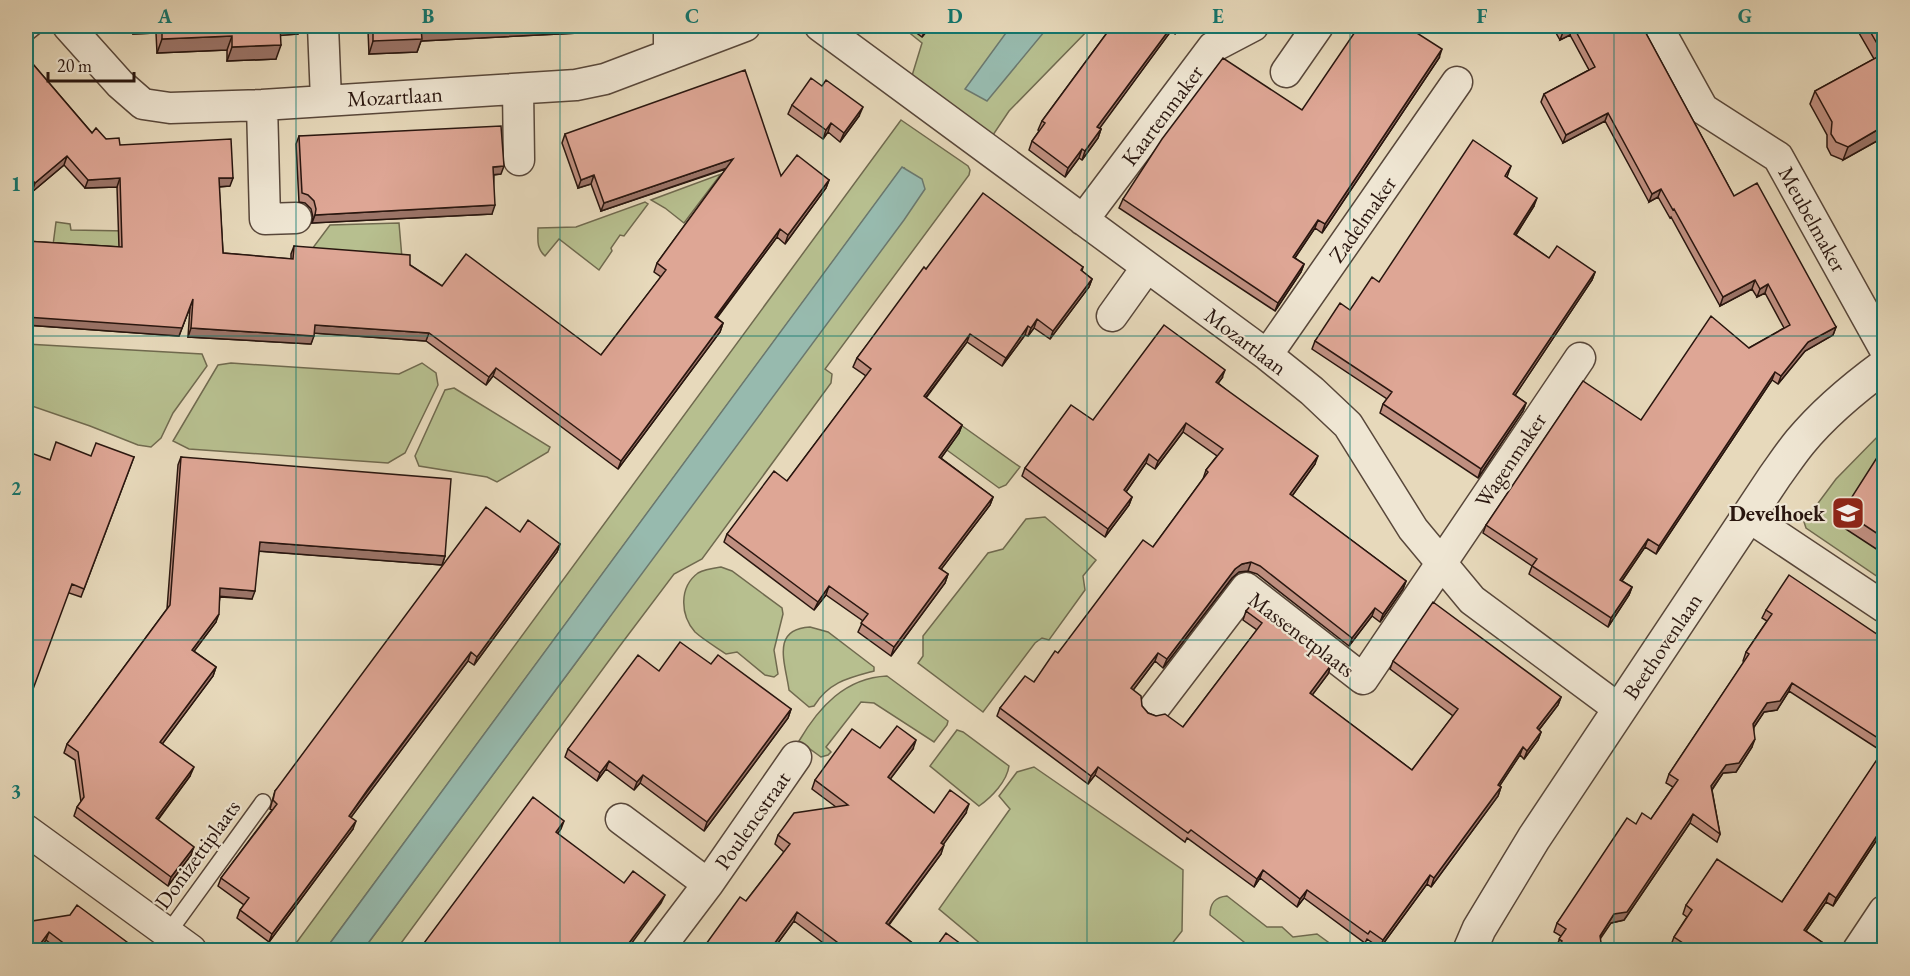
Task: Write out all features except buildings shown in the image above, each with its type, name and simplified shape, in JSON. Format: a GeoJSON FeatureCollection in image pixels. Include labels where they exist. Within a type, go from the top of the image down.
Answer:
{"type":"FeatureCollection","features":[{"type":"Feature","properties":{"kind":"street","name":"Mozartlaan"},"geometry":{"type":"LineString","coordinates":[[68,26],[120,84],[143,104],[170,108],[262,105],[576,85],[604,79],[745,26]]}},
{"type":"Feature","properties":{"kind":"street"},"geometry":{"type":"LineString","coordinates":[[323,26],[326,100]]}},
{"type":"Feature","properties":{"kind":"street"},"geometry":{"type":"LineString","coordinates":[[669,26],[669,55]]}},
{"type":"Feature","properties":{"kind":"street","name":"Mozartlaan"},"geometry":{"type":"LineString","coordinates":[[820,26],[1267,355],[1312,391],[1348,425],[1413,529],[1472,600],[1619,709]]}},
{"type":"Feature","properties":{"kind":"street","name":"Kaartenmaker"},"geometry":{"type":"LineString","coordinates":[[1083,220],[1213,46],[1253,26]]}},
{"type":"Feature","properties":{"kind":"street"},"geometry":{"type":"LineString","coordinates":[[1286,72],[1318,26]]}},
{"type":"Feature","properties":{"kind":"street","name":"Meubelmaker"},"geometry":{"type":"LineString","coordinates":[[1657,26],[1703,109],[1778,157],[1884,348]]}},
{"type":"Feature","properties":{"kind":"street","name":"Zadelmaker"},"geometry":{"type":"LineString","coordinates":[[1267,355],[1457,82]]}},
{"type":"Feature","properties":{"kind":"street"},"geometry":{"type":"LineString","coordinates":[[518,89],[519,160]]}},
{"type":"Feature","properties":{"kind":"street"},"geometry":{"type":"LineString","coordinates":[[262,105],[265,219],[296,218]]}},
{"type":"Feature","properties":{"kind":"street"},"geometry":{"type":"LineString","coordinates":[[1112,315],[1148,267]]}},
{"type":"Feature","properties":{"kind":"street","name":"Wagenmaker"},"geometry":{"type":"LineString","coordinates":[[1363,679],[1580,358]]}},
{"type":"Feature","properties":{"kind":"street","name":"Beethovenlaan"},"geometry":{"type":"LineString","coordinates":[[1470,951],[1479,929],[1534,837],[1775,476],[1800,441],[1858,385],[1884,366]]}},
{"type":"Feature","properties":{"kind":"street"},"geometry":{"type":"LineString","coordinates":[[1749,517],[1884,607]]}},
{"type":"Feature","properties":{"kind":"street","name":"Massenetplaats"},"geometry":{"type":"LineString","coordinates":[[1155,707],[1246,588],[1363,679]]}},
{"type":"Feature","properties":{"kind":"street","name":"Poulencstraat"},"geometry":{"type":"LineString","coordinates":[[658,951],[708,884],[796,757]]}},
{"type":"Feature","properties":{"kind":"street","name":"Poulencstraat"},"geometry":{"type":"LineString","coordinates":[[621,819],[708,884]]}},
{"type":"Feature","properties":{"kind":"street"},"geometry":{"type":"LineString","coordinates":[[26,830],[179,942]]}},
{"type":"Feature","properties":{"kind":"street"},"geometry":{"type":"LineString","coordinates":[[1858,951],[1882,922]]}},
{"type":"Feature","properties":{"kind":"lane"},"geometry":{"type":"LineString","coordinates":[[26,34],[36,26]]}},
{"type":"Feature","properties":{"kind":"lane","name":"Donizettiplaats"},"geometry":{"type":"LineString","coordinates":[[179,942],[263,802]]}},
{"type":"Feature","properties":{"kind":"green space"},"geometry":{"type":"Polygon","coordinates":[[[901,26],[1092,26],[1009,111],[991,138],[911,79],[922,43],[901,26]]]}},
{"type":"Feature","properties":{"kind":"green space"},"geometry":{"type":"Polygon","coordinates":[[[901,120],[968,166],[969,175],[825,369],[832,374],[831,383],[702,559],[674,574],[396,950],[363,950],[606,622],[904,168],[325,950],[291,950],[901,120]]]}},
{"type":"Feature","properties":{"kind":"green space"},"geometry":{"type":"Polygon","coordinates":[[[721,174],[684,223],[651,200],[721,174]]]}},
{"type":"Feature","properties":{"kind":"green space"},"geometry":{"type":"Polygon","coordinates":[[[645,202],[648,204],[624,236],[620,235],[599,270],[559,239],[545,256],[540,250],[538,228],[576,227],[645,202]]]}},
{"type":"Feature","properties":{"kind":"green space"},"geometry":{"type":"Polygon","coordinates":[[[56,222],[70,224],[71,230],[127,231],[129,251],[53,245],[56,222]]]}},
{"type":"Feature","properties":{"kind":"green space"},"geometry":{"type":"Polygon","coordinates":[[[399,223],[402,258],[309,253],[330,225],[399,223]]]}},
{"type":"Feature","properties":{"kind":"green space"},"geometry":{"type":"Polygon","coordinates":[[[26,344],[202,354],[207,366],[173,413],[161,438],[151,447],[138,445],[26,404],[26,344]]]}},
{"type":"Feature","properties":{"kind":"green space"},"geometry":{"type":"Polygon","coordinates":[[[231,363],[399,374],[422,363],[436,373],[438,385],[405,453],[388,463],[189,449],[173,441],[218,365],[231,363]]]}},
{"type":"Feature","properties":{"kind":"green space"},"geometry":{"type":"Polygon","coordinates":[[[454,388],[550,447],[548,452],[497,482],[487,477],[419,466],[415,456],[445,390],[454,388]]]}},
{"type":"Feature","properties":{"kind":"green space"},"geometry":{"type":"Polygon","coordinates":[[[937,408],[1020,467],[1006,485],[999,488],[918,429],[937,408]]]}},
{"type":"Feature","properties":{"kind":"green space","name":"Develhoek"},"geometry":{"type":"Polygon","coordinates":[[[1884,430],[1884,470],[1838,523],[1884,552],[1884,581],[1806,528],[1804,522],[1836,479],[1884,430]]]}},
{"type":"Feature","properties":{"kind":"green space"},"geometry":{"type":"Polygon","coordinates":[[[1045,517],[1096,560],[1083,576],[1085,590],[1049,640],[1042,638],[1035,643],[983,712],[918,663],[923,656],[923,636],[988,553],[1003,549],[1026,519],[1045,517]]]}},
{"type":"Feature","properties":{"kind":"green space"},"geometry":{"type":"Polygon","coordinates":[[[721,567],[732,571],[782,608],[783,614],[774,650],[778,674],[774,677],[765,675],[737,652],[726,654],[695,632],[686,618],[684,601],[687,586],[698,573],[721,567]]]}},
{"type":"Feature","properties":{"kind":"green space"},"geometry":{"type":"Polygon","coordinates":[[[810,627],[828,632],[874,667],[874,671],[840,682],[826,691],[814,706],[809,707],[789,690],[783,649],[785,640],[790,634],[798,629],[810,627]]]}},
{"type":"Feature","properties":{"kind":"green space"},"geometry":{"type":"Polygon","coordinates":[[[887,676],[948,721],[934,742],[874,703],[861,702],[826,747],[831,752],[828,755],[821,757],[799,741],[815,717],[835,696],[858,682],[887,676]]]}},
{"type":"Feature","properties":{"kind":"green space"},"geometry":{"type":"Polygon","coordinates":[[[957,730],[1009,766],[998,788],[979,806],[930,766],[957,730]]]}},
{"type":"Feature","properties":{"kind":"green space"},"geometry":{"type":"Polygon","coordinates":[[[1034,767],[1183,870],[1182,931],[1167,950],[988,950],[939,909],[1010,809],[999,796],[1017,772],[1034,767]]]}},
{"type":"Feature","properties":{"kind":"green space"},"geometry":{"type":"Polygon","coordinates":[[[1227,896],[1267,927],[1282,927],[1293,937],[1317,934],[1339,950],[1254,950],[1210,915],[1214,901],[1227,896]]]}},
{"type":"Feature","properties":{"kind":"water"},"geometry":{"type":"Polygon","coordinates":[[[1011,26],[1049,26],[987,101],[965,89],[1011,26]]]}},
{"type":"Feature","properties":{"kind":"water"},"geometry":{"type":"Polygon","coordinates":[[[902,167],[922,179],[925,189],[904,220],[363,950],[325,950],[902,167]]]}},
{"type":"Feature","properties":{"kind":"place","name":"Develhoek"},"geometry":{"type":"Point","coordinates":[1848,513]}}]}
